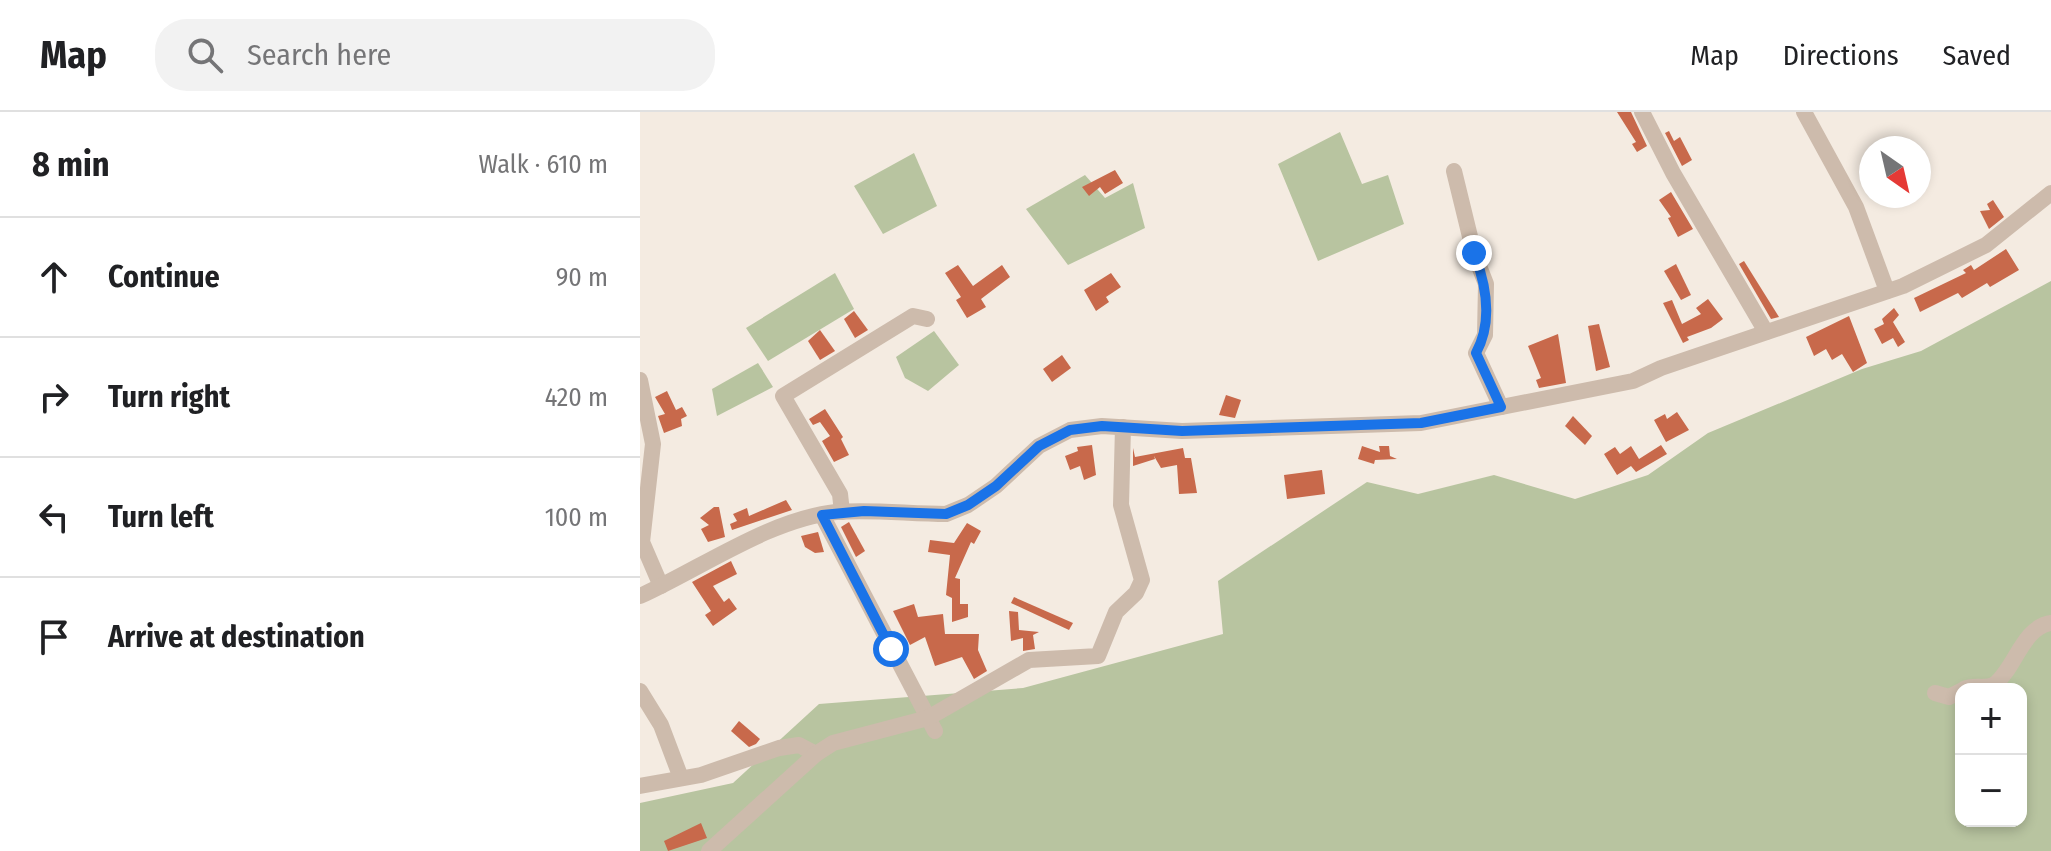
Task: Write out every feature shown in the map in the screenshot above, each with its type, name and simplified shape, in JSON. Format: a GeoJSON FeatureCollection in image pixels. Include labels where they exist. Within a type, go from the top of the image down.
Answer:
{"type":"FeatureCollection","features":[{"type":"Feature","properties":{"kind":"street"},"geometry":{"type":"LineString","coordinates":[[1642,112],[1673,173],[1766,332]]}},
{"type":"Feature","properties":{"kind":"street"},"geometry":{"type":"LineString","coordinates":[[1804,112],[1856,207],[1887,291]]}},
{"type":"Feature","properties":{"kind":"street"},"geometry":{"type":"LineString","coordinates":[[1454,171],[1474,253],[1486,284],[1485,335],[1476,353],[1501,407]]}},
{"type":"Feature","properties":{"kind":"street"},"geometry":{"type":"LineString","coordinates":[[640,596],[724,552],[822,515],[842,512],[946,514],[968,505],[996,486],[1039,446],[1070,430],[1123,427],[1182,431],[1421,423],[1633,381],[1661,368],[1887,291],[1967,257],[2051,193]]}},
{"type":"Feature","properties":{"kind":"street"},"geometry":{"type":"LineString","coordinates":[[842,512],[840,494],[783,396],[913,316],[927,319]]}},
{"type":"Feature","properties":{"kind":"street"},"geometry":{"type":"LineString","coordinates":[[640,380],[653,444],[642,542],[661,586]]}},
{"type":"Feature","properties":{"kind":"street"},"geometry":{"type":"LineString","coordinates":[[709,851],[816,754],[833,743],[931,724],[1029,660],[1090,658],[1101,651],[1116,612],[1136,593],[1142,580],[1121,505],[1123,427]]}},
{"type":"Feature","properties":{"kind":"street"},"geometry":{"type":"LineString","coordinates":[[822,515],[931,724]]}},
{"type":"Feature","properties":{"kind":"street"},"geometry":{"type":"LineString","coordinates":[[1995,683],[2005,674],[2026,640],[2043,624],[2051,623]]}},
{"type":"Feature","properties":{"kind":"street"},"geometry":{"type":"LineString","coordinates":[[640,691],[661,725],[681,778]]}},
{"type":"Feature","properties":{"kind":"street"},"geometry":{"type":"LineString","coordinates":[[1935,693],[1949,697],[1955,694]]}},
{"type":"Feature","properties":{"kind":"street"},"geometry":{"type":"LineString","coordinates":[[640,786],[701,775],[779,748],[799,745],[816,754]]}},
{"type":"Feature","properties":{"kind":"green space"},"geometry":{"type":"Polygon","coordinates":[[[1340,132],[1362,184],[1388,175],[1404,224],[1318,261],[1278,164],[1340,132]]]}},
{"type":"Feature","properties":{"kind":"green space"},"geometry":{"type":"Polygon","coordinates":[[[914,153],[937,206],[883,234],[854,186],[914,153]]]}},
{"type":"Feature","properties":{"kind":"green space"},"geometry":{"type":"Polygon","coordinates":[[[1085,175],[1105,198],[1133,183],[1145,228],[1068,265],[1026,209],[1085,175]]]}},
{"type":"Feature","properties":{"kind":"green space"},"geometry":{"type":"Polygon","coordinates":[[[835,273],[854,309],[768,361],[746,328],[835,273]]]}},
{"type":"Feature","properties":{"kind":"green space"},"geometry":{"type":"Polygon","coordinates":[[[2051,281],[2051,851],[640,851],[640,803],[733,783],[819,704],[1023,688],[1223,634],[1218,581],[1367,482],[1418,494],[1494,475],[1575,499],[1648,475],[1708,433],[1862,369],[1921,351],[2051,281]]]}},
{"type":"Feature","properties":{"kind":"green space"},"geometry":{"type":"Polygon","coordinates":[[[934,331],[959,365],[928,391],[905,378],[896,357],[934,331]]]}},
{"type":"Feature","properties":{"kind":"green space"},"geometry":{"type":"Polygon","coordinates":[[[758,363],[773,387],[717,416],[712,389],[758,363]]]}},
{"type":"Feature","properties":{"kind":"building"},"geometry":{"type":"Polygon","coordinates":[[[1617,112],[1631,112],[1647,146],[1637,152],[1632,144],[1636,142],[1617,112]]]}},
{"type":"Feature","properties":{"kind":"building"},"geometry":{"type":"Polygon","coordinates":[[[1669,131],[1674,141],[1680,137],[1692,160],[1682,166],[1665,133],[1669,131]]]}},
{"type":"Feature","properties":{"kind":"building"},"geometry":{"type":"Polygon","coordinates":[[[1115,170],[1123,183],[1105,194],[1100,187],[1089,196],[1082,187],[1115,170]]]}},
{"type":"Feature","properties":{"kind":"building"},"geometry":{"type":"Polygon","coordinates":[[[1671,192],[1693,229],[1678,237],[1668,218],[1671,217],[1659,200],[1671,192]]]}},
{"type":"Feature","properties":{"kind":"building"},"geometry":{"type":"Polygon","coordinates":[[[1993,200],[2004,217],[1989,229],[1980,211],[1990,210],[1987,204],[1993,200]]]}},
{"type":"Feature","properties":{"kind":"building"},"geometry":{"type":"Polygon","coordinates":[[[2006,249],[2019,270],[1990,287],[1987,283],[1962,298],[1958,293],[1920,312],[1914,298],[1966,273],[1963,270],[1971,265],[1974,270],[2006,249]]]}},
{"type":"Feature","properties":{"kind":"building"},"geometry":{"type":"Polygon","coordinates":[[[1744,261],[1779,317],[1771,319],[1739,264],[1744,261]]]}},
{"type":"Feature","properties":{"kind":"building"},"geometry":{"type":"Polygon","coordinates":[[[1676,264],[1691,295],[1681,300],[1664,271],[1676,264]]]}},
{"type":"Feature","properties":{"kind":"building"},"geometry":{"type":"Polygon","coordinates":[[[958,265],[973,286],[1002,265],[1010,277],[981,299],[986,307],[967,318],[956,300],[961,297],[945,273],[958,265]]]}},
{"type":"Feature","properties":{"kind":"building"},"geometry":{"type":"Polygon","coordinates":[[[1111,273],[1121,287],[1106,297],[1109,302],[1096,311],[1084,290],[1111,273]]]}},
{"type":"Feature","properties":{"kind":"building"},"geometry":{"type":"Polygon","coordinates":[[[1708,299],[1723,319],[1711,328],[1687,337],[1689,340],[1683,343],[1663,303],[1672,300],[1682,324],[1701,314],[1696,308],[1708,299]]]}},
{"type":"Feature","properties":{"kind":"building"},"geometry":{"type":"Polygon","coordinates":[[[1894,308],[1899,315],[1893,322],[1905,342],[1898,347],[1893,338],[1882,344],[1874,329],[1884,324],[1882,319],[1894,308]]]}},
{"type":"Feature","properties":{"kind":"building"},"geometry":{"type":"Polygon","coordinates":[[[854,311],[868,330],[855,338],[844,319],[854,311]]]}},
{"type":"Feature","properties":{"kind":"building"},"geometry":{"type":"Polygon","coordinates":[[[1849,316],[1867,363],[1853,372],[1842,354],[1832,360],[1826,349],[1814,356],[1806,337],[1849,316]]]}},
{"type":"Feature","properties":{"kind":"building"},"geometry":{"type":"Polygon","coordinates":[[[1599,324],[1610,367],[1596,371],[1588,326],[1599,324]]]}},
{"type":"Feature","properties":{"kind":"building"},"geometry":{"type":"Polygon","coordinates":[[[820,330],[835,351],[820,360],[808,341],[820,330]]]}},
{"type":"Feature","properties":{"kind":"building"},"geometry":{"type":"Polygon","coordinates":[[[1558,334],[1566,383],[1539,388],[1536,380],[1541,378],[1528,346],[1558,334]]]}},
{"type":"Feature","properties":{"kind":"building"},"geometry":{"type":"Polygon","coordinates":[[[1062,355],[1071,368],[1052,382],[1043,369],[1062,355]]]}},
{"type":"Feature","properties":{"kind":"building"},"geometry":{"type":"Polygon","coordinates":[[[667,391],[676,410],[682,407],[687,416],[681,419],[682,426],[664,433],[658,416],[665,414],[655,397],[667,391]]]}},
{"type":"Feature","properties":{"kind":"building"},"geometry":{"type":"Polygon","coordinates":[[[1226,395],[1241,400],[1235,418],[1219,415],[1226,395]]]}},
{"type":"Feature","properties":{"kind":"building"},"geometry":{"type":"Polygon","coordinates":[[[825,409],[843,437],[841,439],[849,455],[834,462],[822,441],[830,436],[820,422],[813,425],[809,419],[825,409]]]}},
{"type":"Feature","properties":{"kind":"building"},"geometry":{"type":"Polygon","coordinates":[[[1677,412],[1689,430],[1666,442],[1654,420],[1665,414],[1667,419],[1677,412]]]}},
{"type":"Feature","properties":{"kind":"building"},"geometry":{"type":"Polygon","coordinates":[[[1573,416],[1592,436],[1585,445],[1565,426],[1573,416]]]}},
{"type":"Feature","properties":{"kind":"building"},"geometry":{"type":"Polygon","coordinates":[[[1092,445],[1096,475],[1084,480],[1080,466],[1070,470],[1065,456],[1078,451],[1077,447],[1092,445]]]}},
{"type":"Feature","properties":{"kind":"building"},"geometry":{"type":"Polygon","coordinates":[[[1661,445],[1667,454],[1636,472],[1631,466],[1617,475],[1604,454],[1615,447],[1620,454],[1631,446],[1639,459],[1661,445]]]}},
{"type":"Feature","properties":{"kind":"building"},"geometry":{"type":"Polygon","coordinates":[[[1362,446],[1380,452],[1379,446],[1389,446],[1390,456],[1397,459],[1375,460],[1374,464],[1358,459],[1362,446]]]}},
{"type":"Feature","properties":{"kind":"building"},"geometry":{"type":"Polygon","coordinates":[[[1133,448],[1135,457],[1183,448],[1185,458],[1191,458],[1197,493],[1179,494],[1177,465],[1161,468],[1154,456],[1155,459],[1133,466],[1133,448]]]}},
{"type":"Feature","properties":{"kind":"building"},"geometry":{"type":"Polygon","coordinates":[[[1322,470],[1325,494],[1287,499],[1284,475],[1322,470]]]}},
{"type":"Feature","properties":{"kind":"building"},"geometry":{"type":"Polygon","coordinates":[[[786,500],[792,510],[732,530],[730,524],[737,521],[733,514],[747,508],[749,516],[786,500]]]}},
{"type":"Feature","properties":{"kind":"building"},"geometry":{"type":"Polygon","coordinates":[[[714,507],[719,507],[725,537],[708,542],[701,529],[709,525],[700,518],[714,507]]]}},
{"type":"Feature","properties":{"kind":"building"},"geometry":{"type":"Polygon","coordinates":[[[849,522],[865,551],[856,557],[841,527],[849,522]]]}},
{"type":"Feature","properties":{"kind":"building"},"geometry":{"type":"Polygon","coordinates":[[[967,523],[981,531],[974,544],[971,542],[955,578],[960,579],[960,604],[968,604],[968,617],[952,622],[952,598],[946,595],[950,555],[928,552],[930,540],[954,543],[967,523]]]}},
{"type":"Feature","properties":{"kind":"building"},"geometry":{"type":"Polygon","coordinates":[[[818,532],[824,552],[815,553],[805,547],[801,536],[818,532]]]}},
{"type":"Feature","properties":{"kind":"building"},"geometry":{"type":"Polygon","coordinates":[[[731,561],[737,574],[713,586],[724,602],[729,598],[737,609],[713,626],[705,615],[711,611],[692,582],[731,561]]]}},
{"type":"Feature","properties":{"kind":"building"},"geometry":{"type":"Polygon","coordinates":[[[1014,597],[1073,623],[1069,630],[1011,603],[1014,597]]]}},
{"type":"Feature","properties":{"kind":"building"},"geometry":{"type":"Polygon","coordinates":[[[914,604],[918,617],[943,614],[945,634],[979,634],[978,650],[987,671],[974,679],[962,657],[935,666],[925,637],[910,645],[893,611],[914,604]]]}},
{"type":"Feature","properties":{"kind":"building"},"geometry":{"type":"Polygon","coordinates":[[[1009,611],[1018,612],[1019,630],[1039,632],[1033,635],[1035,649],[1023,651],[1023,638],[1011,641],[1009,611]]]}},
{"type":"Feature","properties":{"kind":"building"},"geometry":{"type":"Polygon","coordinates":[[[739,721],[760,739],[756,744],[749,747],[731,731],[739,721]]]}},
{"type":"Feature","properties":{"kind":"building"},"geometry":{"type":"Polygon","coordinates":[[[701,823],[707,838],[668,851],[664,841],[701,823]]]}},
{"type":"Feature","properties":{"kind":"route"},"geometry":{"type":"LineString","coordinates":[[891,649],[822,515],[864,511],[921,514],[957,511],[996,486],[1039,446],[1070,430],[1102,426],[1182,431],[1421,423],[1501,407],[1476,353],[1485,335],[1486,284],[1474,253]]}}]}
